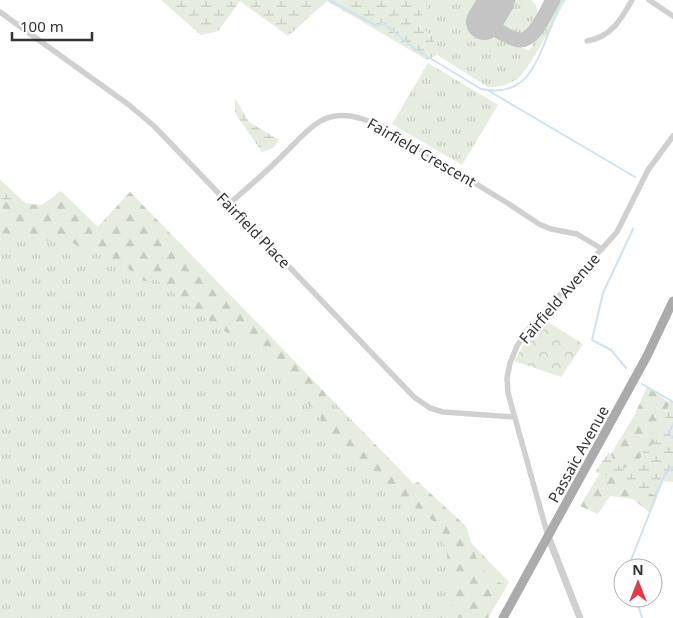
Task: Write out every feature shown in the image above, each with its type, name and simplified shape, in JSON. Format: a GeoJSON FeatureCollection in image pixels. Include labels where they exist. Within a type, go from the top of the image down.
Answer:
{"type":"FeatureCollection","features":[{"type":"Feature","properties":{"kind":"main road","name":"Passaic Avenue"},"geometry":{"type":"LineString","coordinates":[[502,618],[647,356],[673,301]]}},
{"type":"Feature","properties":{"kind":"street"},"geometry":{"type":"LineString","coordinates":[[587,40],[605,35],[614,28],[632,0]]}},
{"type":"Feature","properties":{"kind":"street"},"geometry":{"type":"LineString","coordinates":[[649,0],[673,16]]}},
{"type":"Feature","properties":{"kind":"street","name":"Fairfield Place"},"geometry":{"type":"LineString","coordinates":[[0,12],[132,107],[154,126],[414,397],[430,408],[443,412],[516,418]]}},
{"type":"Feature","properties":{"kind":"street","name":"Fairfield Crescent"},"geometry":{"type":"LineString","coordinates":[[229,204],[280,158],[307,129],[327,118],[336,115],[348,115],[382,126],[539,224],[551,229],[577,234],[602,249]]}},
{"type":"Feature","properties":{"kind":"street","name":"Fairfield Avenue"},"geometry":{"type":"LineString","coordinates":[[580,618],[548,536],[510,401],[507,385],[510,363],[514,351],[527,331],[617,232],[648,170],[673,136]]}},
{"type":"Feature","properties":{"kind":"green space"},"geometry":{"type":"Polygon","coordinates":[[[161,0],[431,0],[416,25],[433,36],[437,55],[427,60],[327,1],[288,36],[240,1],[218,31],[201,35],[161,0]]]}},
{"type":"Feature","properties":{"kind":"green space"},"geometry":{"type":"Polygon","coordinates":[[[431,0],[485,0],[473,21],[529,51],[558,0],[566,0],[536,54],[523,73],[517,79],[507,84],[488,87],[437,55],[432,36],[416,25],[431,0]]]}},
{"type":"Feature","properties":{"kind":"green space"},"geometry":{"type":"Polygon","coordinates":[[[509,0],[531,0],[535,4],[538,15],[530,31],[516,34],[502,25],[500,15],[509,0]]]}},
{"type":"Feature","properties":{"kind":"green space"},"geometry":{"type":"Polygon","coordinates":[[[428,63],[498,105],[462,165],[392,124],[428,63]]]}},
{"type":"Feature","properties":{"kind":"green space"},"geometry":{"type":"Polygon","coordinates":[[[235,98],[249,122],[279,140],[273,148],[262,152],[235,113],[235,98]]]}},
{"type":"Feature","properties":{"kind":"green space"},"geometry":{"type":"Polygon","coordinates":[[[0,180],[25,203],[42,205],[87,239],[130,192],[509,582],[488,618],[0,618],[0,180]]]}},
{"type":"Feature","properties":{"kind":"green space"},"geometry":{"type":"Polygon","coordinates":[[[0,180],[25,203],[7,201],[0,198],[0,180]]]}},
{"type":"Feature","properties":{"kind":"green space"},"geometry":{"type":"Polygon","coordinates":[[[61,191],[98,227],[130,192],[326,394],[322,399],[342,423],[364,441],[375,444],[413,484],[418,482],[466,526],[477,561],[492,580],[507,585],[488,618],[448,618],[456,596],[450,578],[446,548],[433,521],[395,492],[378,489],[337,444],[317,413],[245,337],[228,333],[213,324],[157,280],[144,281],[125,266],[106,256],[84,250],[68,240],[23,239],[0,231],[0,198],[21,204],[42,205],[61,191]]]}},
{"type":"Feature","properties":{"kind":"green space"},"geometry":{"type":"Polygon","coordinates":[[[543,319],[583,344],[561,377],[514,361],[529,336],[543,319]]]}},
{"type":"Feature","properties":{"kind":"green space"},"geometry":{"type":"Polygon","coordinates":[[[647,387],[673,405],[673,480],[665,475],[650,513],[633,499],[610,496],[598,514],[580,506],[635,414],[647,387]]]}},
{"type":"Feature","properties":{"kind":"green space"},"geometry":{"type":"Polygon","coordinates":[[[670,400],[673,402],[673,424],[669,433],[673,438],[673,482],[663,481],[656,496],[628,482],[595,472],[609,452],[614,463],[623,468],[636,465],[644,451],[659,438],[670,400]]]}},
{"type":"Feature","properties":{"kind":"waterway"},"geometry":{"type":"LineString","coordinates":[[329,0],[377,26],[383,23],[415,49],[481,89],[494,91],[515,86],[530,73],[561,2],[564,0]]}},
{"type":"Feature","properties":{"kind":"waterway"},"geometry":{"type":"LineString","coordinates":[[489,91],[635,177]]}},
{"type":"Feature","properties":{"kind":"waterway"},"geometry":{"type":"LineString","coordinates":[[626,368],[611,350],[592,340],[603,293],[633,229]]}},
{"type":"Feature","properties":{"kind":"waterway"},"geometry":{"type":"LineString","coordinates":[[642,384],[673,402]]}},
{"type":"Feature","properties":{"kind":"waterway"},"geometry":{"type":"LineString","coordinates":[[673,424],[669,433],[673,438]]}},
{"type":"Feature","properties":{"kind":"waterway"},"geometry":{"type":"LineString","coordinates":[[632,558],[665,474],[673,467]]}},
{"type":"Feature","properties":{"kind":"waterway"},"geometry":{"type":"LineString","coordinates":[[639,608],[642,618]]}},
{"type":"Feature","properties":{"kind":"taxiway"},"geometry":{"type":"LineString","coordinates":[[484,22],[511,37],[519,40],[525,39],[535,31],[553,0]]}},
{"type":"Feature","properties":{"kind":"runway"},"geometry":{"type":"LineString","coordinates":[[484,22],[497,0]]}}]}
